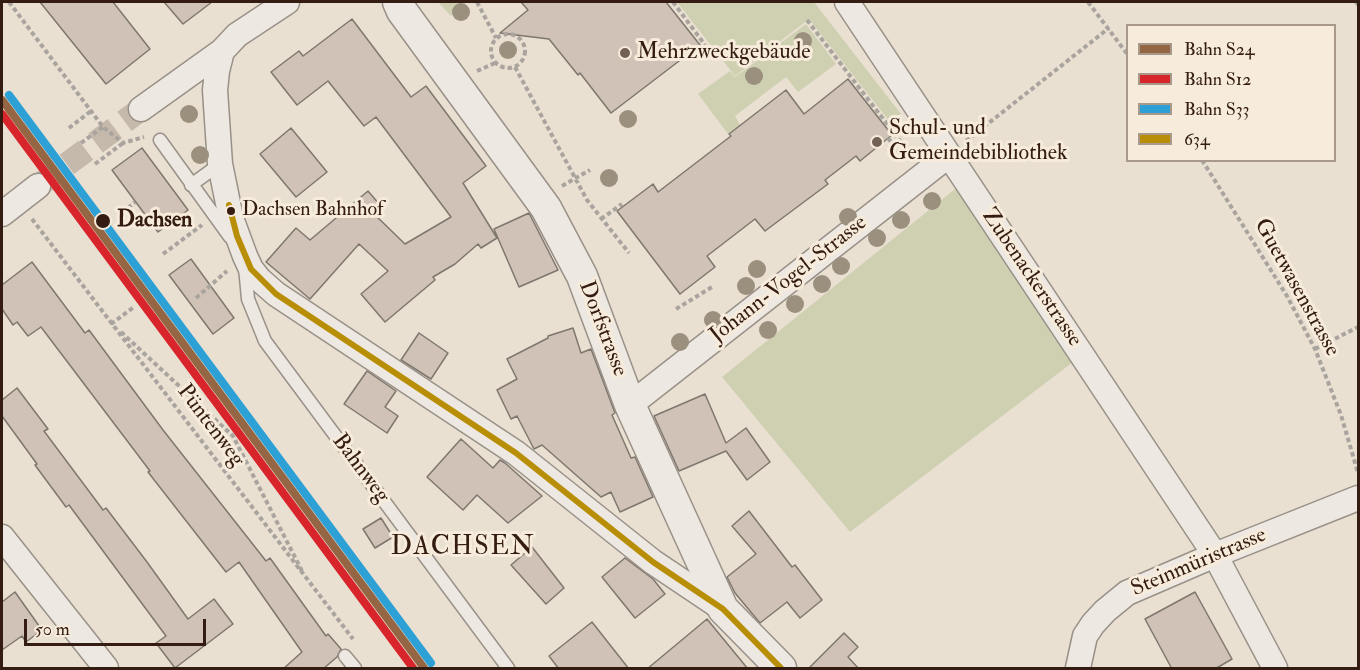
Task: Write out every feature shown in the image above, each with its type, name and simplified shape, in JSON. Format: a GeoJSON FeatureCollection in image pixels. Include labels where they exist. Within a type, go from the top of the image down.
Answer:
{"type":"FeatureCollection","features":[{"type":"Feature","properties":{"kind":"street"},"geometry":{"type":"LineString","coordinates":[[141,109],[222,51],[237,35],[287,2]]}},
{"type":"Feature","properties":{"kind":"street","name":"Dorfstrasse"},"geometry":{"type":"LineString","coordinates":[[398,2],[402,11],[546,208],[582,276],[630,405],[723,609],[781,669]]}},
{"type":"Feature","properties":{"kind":"street","name":"Zubenackerstrasse"},"geometry":{"type":"LineString","coordinates":[[847,2],[1215,555],[1275,669]]}},
{"type":"Feature","properties":{"kind":"street"},"geometry":{"type":"LineString","coordinates":[[222,51],[217,71],[216,90],[220,164],[231,218],[244,256],[259,279],[276,294],[516,453],[653,561],[723,609]]}},
{"type":"Feature","properties":{"kind":"street","name":"Johann-Vogel-Strasse"},"geometry":{"type":"LineString","coordinates":[[630,405],[912,170],[949,155]]}},
{"type":"Feature","properties":{"kind":"street"},"geometry":{"type":"LineString","coordinates":[[10,208],[38,186]]}},
{"type":"Feature","properties":{"kind":"street","name":"Steinmüristrasse"},"geometry":{"type":"LineString","coordinates":[[1078,669],[1085,636],[1105,610],[1127,593],[1215,555],[1359,498]]}},
{"type":"Feature","properties":{"kind":"street"},"geometry":{"type":"LineString","coordinates":[[2,537],[106,669]]}},
{"type":"Feature","properties":{"kind":"lane"},"geometry":{"type":"LineString","coordinates":[[160,140],[244,256]]}},
{"type":"Feature","properties":{"kind":"lane"},"geometry":{"type":"LineString","coordinates":[[191,185],[220,164]]}},
{"type":"Feature","properties":{"kind":"lane","name":"Bahnweg"},"geometry":{"type":"LineString","coordinates":[[244,256],[248,299],[265,341],[508,669]]}},
{"type":"Feature","properties":{"kind":"lane"},"geometry":{"type":"LineString","coordinates":[[345,656],[355,669]]}},
{"type":"Feature","properties":{"kind":"path"},"geometry":{"type":"LineString","coordinates":[[9,2],[103,127],[123,143]]}},
{"type":"Feature","properties":{"kind":"path"},"geometry":{"type":"LineString","coordinates":[[477,2],[496,38]]}},
{"type":"Feature","properties":{"kind":"path"},"geometry":{"type":"LineString","coordinates":[[673,2],[705,45]]}},
{"type":"Feature","properties":{"kind":"path"},"geometry":{"type":"LineString","coordinates":[[1088,2],[1126,52]]}},
{"type":"Feature","properties":{"kind":"path"},"geometry":{"type":"LineString","coordinates":[[807,20],[912,157],[912,170]]}},
{"type":"Feature","properties":{"kind":"path"},"geometry":{"type":"LineString","coordinates":[[949,155],[1108,28]]}},
{"type":"Feature","properties":{"kind":"path"},"geometry":{"type":"LineString","coordinates":[[505,34],[514,35],[522,41],[525,50],[523,59],[515,67],[506,68],[495,63],[491,56],[491,46],[496,38],[505,34]]}},
{"type":"Feature","properties":{"kind":"path"},"geometry":{"type":"LineString","coordinates":[[515,67],[588,200],[629,253]]}},
{"type":"Feature","properties":{"kind":"path"},"geometry":{"type":"LineString","coordinates":[[69,128],[91,111]]}},
{"type":"Feature","properties":{"kind":"path"},"geometry":{"type":"LineString","coordinates":[[81,143],[103,127]]}},
{"type":"Feature","properties":{"kind":"path"},"geometry":{"type":"LineString","coordinates":[[95,164],[123,143],[142,137],[160,140]]}},
{"type":"Feature","properties":{"kind":"path"},"geometry":{"type":"LineString","coordinates":[[888,138],[912,170]]}},
{"type":"Feature","properties":{"kind":"path","name":"Guetwasenstrasse"},"geometry":{"type":"LineString","coordinates":[[1203,162],[1287,296],[1316,349],[1341,415],[1359,473]]}},
{"type":"Feature","properties":{"kind":"path"},"geometry":{"type":"LineString","coordinates":[[128,208],[135,202]]}},
{"type":"Feature","properties":{"kind":"path"},"geometry":{"type":"LineString","coordinates":[[601,219],[622,204]]}},
{"type":"Feature","properties":{"kind":"path","name":"Püntenweg"},"geometry":{"type":"LineString","coordinates":[[10,208],[112,325],[356,643]]}},
{"type":"Feature","properties":{"kind":"path"},"geometry":{"type":"LineString","coordinates":[[163,254],[215,216]]}},
{"type":"Feature","properties":{"kind":"path"},"geometry":{"type":"LineString","coordinates":[[196,298],[244,256]]}},
{"type":"Feature","properties":{"kind":"path"},"geometry":{"type":"LineString","coordinates":[[676,309],[712,286]]}},
{"type":"Feature","properties":{"kind":"path"},"geometry":{"type":"LineString","coordinates":[[134,307],[112,325],[233,436],[308,582]]}},
{"type":"Feature","properties":{"kind":"path"},"geometry":{"type":"LineString","coordinates":[[1316,349],[1359,327]]}},
{"type":"Feature","properties":{"kind":"green space"},"geometry":{"type":"Polygon","coordinates":[[[438,2],[465,2],[466,3],[451,16],[438,2]]]}},
{"type":"Feature","properties":{"kind":"green space"},"geometry":{"type":"Polygon","coordinates":[[[677,2],[814,2],[901,114],[890,122],[809,19],[735,76],[677,2]]]}},
{"type":"Feature","properties":{"kind":"green space"},"geometry":{"type":"Polygon","coordinates":[[[806,24],[836,64],[798,92],[786,77],[735,116],[740,125],[728,134],[698,94],[730,71],[735,77],[806,24]]]}},
{"type":"Feature","properties":{"kind":"green space"},"geometry":{"type":"Polygon","coordinates":[[[960,185],[1077,359],[850,532],[722,377],[960,185]]]}},
{"type":"Feature","properties":{"kind":"building"},"geometry":{"type":"Polygon","coordinates":[[[40,2],[113,2],[150,49],[106,84],[40,2]]]}},
{"type":"Feature","properties":{"kind":"building"},"geometry":{"type":"Polygon","coordinates":[[[164,2],[212,2],[183,24],[164,2]]]}},
{"type":"Feature","properties":{"kind":"building","name":"Mehrzweckgebäude"},"geometry":{"type":"Polygon","coordinates":[[[521,2],[666,2],[700,45],[611,113],[580,73],[578,75],[549,39],[500,33],[528,10],[521,2]]]}},
{"type":"Feature","properties":{"kind":"building"},"geometry":{"type":"Polygon","coordinates":[[[352,19],[411,97],[426,86],[486,166],[463,183],[497,238],[481,248],[478,244],[455,264],[433,277],[435,280],[385,322],[361,294],[388,271],[359,244],[310,299],[266,262],[296,228],[310,240],[368,191],[380,205],[372,212],[405,244],[451,217],[376,117],[364,126],[328,81],[297,105],[271,72],[299,51],[303,56],[352,19]]]}},
{"type":"Feature","properties":{"kind":"building"},"geometry":{"type":"Polygon","coordinates":[[[848,79],[892,135],[860,161],[856,156],[825,180],[828,184],[765,231],[755,219],[707,256],[715,267],[680,294],[617,211],[653,184],[658,192],[786,90],[804,114],[848,79]]]}},
{"type":"Feature","properties":{"kind":"building"},"geometry":{"type":"Polygon","coordinates":[[[291,128],[327,172],[296,197],[260,154],[291,128]]]}},
{"type":"Feature","properties":{"kind":"building"},"geometry":{"type":"Polygon","coordinates":[[[142,148],[188,210],[158,232],[112,170],[142,148]]]}},
{"type":"Feature","properties":{"kind":"building"},"geometry":{"type":"Polygon","coordinates":[[[529,213],[558,270],[519,287],[494,229],[529,213]]]}},
{"type":"Feature","properties":{"kind":"building"},"geometry":{"type":"Polygon","coordinates":[[[191,259],[234,318],[213,334],[169,275],[191,259]]]}},
{"type":"Feature","properties":{"kind":"building"},"geometry":{"type":"Polygon","coordinates":[[[32,262],[85,333],[89,330],[163,430],[266,561],[270,558],[326,636],[328,634],[341,649],[337,657],[323,669],[283,669],[302,652],[239,562],[226,572],[148,472],[150,471],[41,327],[28,336],[17,322],[13,325],[2,309],[2,285],[32,262]]]}},
{"type":"Feature","properties":{"kind":"building"},"geometry":{"type":"Polygon","coordinates":[[[573,328],[581,353],[591,349],[615,413],[612,415],[631,458],[635,457],[653,497],[620,512],[611,492],[601,497],[542,445],[534,449],[517,416],[511,419],[497,390],[517,379],[507,359],[548,336],[573,328]]]}},
{"type":"Feature","properties":{"kind":"building"},"geometry":{"type":"Polygon","coordinates":[[[419,333],[448,353],[431,379],[401,360],[419,333]]]}},
{"type":"Feature","properties":{"kind":"building"},"geometry":{"type":"Polygon","coordinates":[[[367,371],[396,391],[385,407],[398,416],[387,433],[344,404],[367,371]]]}},
{"type":"Feature","properties":{"kind":"building"},"geometry":{"type":"Polygon","coordinates":[[[17,388],[48,429],[44,431],[103,510],[106,508],[188,619],[214,599],[233,624],[175,668],[156,643],[166,636],[69,505],[66,507],[2,416],[2,400],[17,388]]]}},
{"type":"Feature","properties":{"kind":"building"},"geometry":{"type":"Polygon","coordinates":[[[705,394],[726,443],[746,428],[770,462],[747,480],[726,451],[679,471],[654,416],[705,394]]]}},
{"type":"Feature","properties":{"kind":"building"},"geometry":{"type":"Polygon","coordinates":[[[461,439],[493,468],[500,460],[505,463],[542,496],[508,523],[477,495],[463,510],[427,477],[461,439]]]}},
{"type":"Feature","properties":{"kind":"building"},"geometry":{"type":"Polygon","coordinates":[[[749,511],[792,567],[795,565],[822,600],[800,618],[787,602],[760,623],[735,593],[727,577],[756,554],[732,526],[749,511]]]}},
{"type":"Feature","properties":{"kind":"building"},"geometry":{"type":"Polygon","coordinates":[[[381,518],[393,537],[375,548],[363,529],[381,518]]]}},
{"type":"Feature","properties":{"kind":"building"},"geometry":{"type":"Polygon","coordinates":[[[532,547],[564,588],[546,604],[511,565],[532,547]]]}},
{"type":"Feature","properties":{"kind":"building"},"geometry":{"type":"Polygon","coordinates":[[[625,558],[653,579],[665,594],[635,618],[602,577],[625,558]]]}},
{"type":"Feature","properties":{"kind":"building"},"geometry":{"type":"Polygon","coordinates":[[[15,592],[42,630],[26,642],[22,636],[2,650],[2,602],[15,592]]]}},
{"type":"Feature","properties":{"kind":"building"},"geometry":{"type":"Polygon","coordinates":[[[1195,592],[1232,659],[1215,669],[1172,669],[1145,619],[1195,592]]]}},
{"type":"Feature","properties":{"kind":"building"},"geometry":{"type":"Polygon","coordinates":[[[707,619],[748,669],[647,669],[707,619]]]}},
{"type":"Feature","properties":{"kind":"building"},"geometry":{"type":"Polygon","coordinates":[[[592,622],[629,669],[559,669],[549,656],[592,622]]]}},
{"type":"Feature","properties":{"kind":"building"},"geometry":{"type":"Polygon","coordinates":[[[844,633],[858,647],[848,657],[859,669],[808,669],[844,633]]]}},
{"type":"Feature","properties":{"kind":"tunnel"},"geometry":{"type":"LineString","coordinates":[[38,186],[141,109]]}},
{"type":"Feature","properties":{"kind":"rail line","name":"S33"},"geometry":{"type":"LineString","coordinates":[[9,95],[431,663]]}},
{"type":"Feature","properties":{"kind":"rail line","name":"S24"},"geometry":{"type":"LineString","coordinates":[[2,100],[424,668]]}},
{"type":"Feature","properties":{"kind":"rail line","name":"S12"},"geometry":{"type":"LineString","coordinates":[[2,114],[413,668]]}},
{"type":"Feature","properties":{"kind":"transit line","name":"634"},"geometry":{"type":"LineString","coordinates":[[229,205],[237,236],[251,269],[276,294],[516,453],[653,562],[723,609],[781,668]]}},
{"type":"Feature","properties":{"kind":"place","name":"Mehrzweckgebäude"},"geometry":{"type":"Point","coordinates":[625,53]}},
{"type":"Feature","properties":{"kind":"place","name":"Schul- und Gemeindebibliothek"},"geometry":{"type":"Point","coordinates":[877,142]}},
{"type":"Feature","properties":{"kind":"place","name":"Dachsen Bahnhof"},"geometry":{"type":"Point","coordinates":[231,211]}},
{"type":"Feature","properties":{"kind":"place","name":"Dachsen"},"geometry":{"type":"Point","coordinates":[103,221]}},
{"type":"Feature","properties":{"kind":"district","name":"DACHSEN"},"geometry":{"type":"Point","coordinates":[463,548]}}]}
